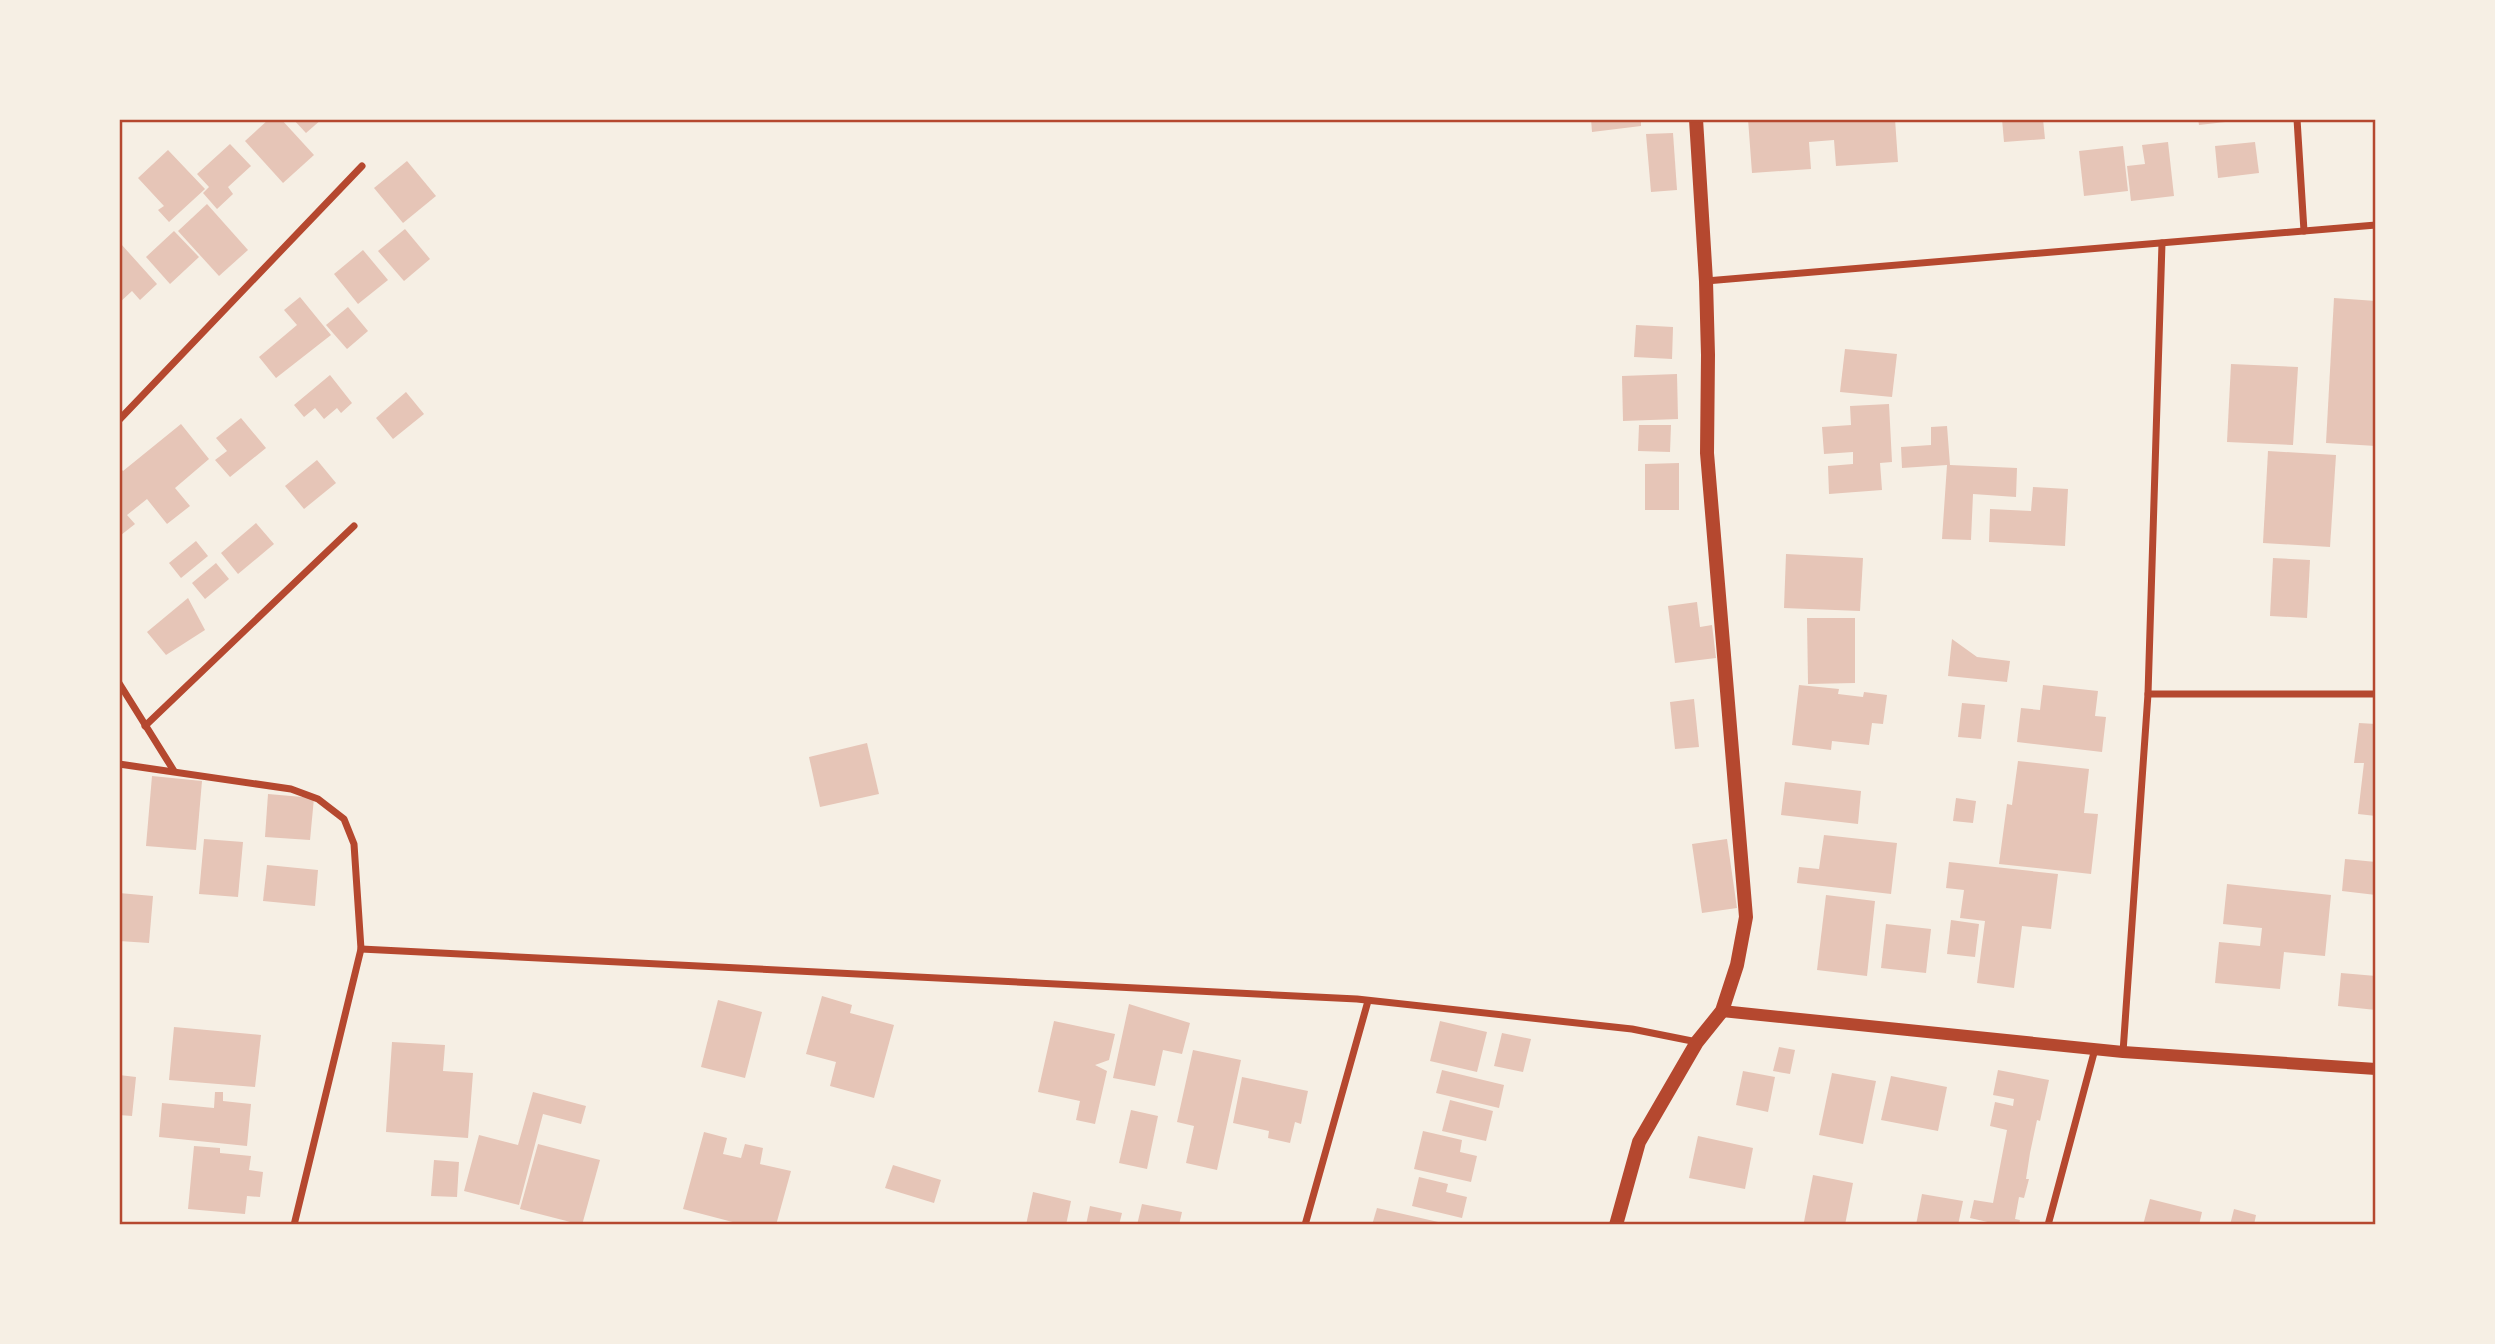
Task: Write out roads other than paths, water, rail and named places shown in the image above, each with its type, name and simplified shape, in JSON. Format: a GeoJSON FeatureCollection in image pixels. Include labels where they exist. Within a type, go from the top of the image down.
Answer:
{"type":"FeatureCollection","features":[{"type":"Feature","properties":{"kind":"main road"},"geometry":{"type":"LineString","coordinates":[[1616,1225],[1639,1142],[1697,1042],[1722,1011],[1737,965],[1746,917],[1707,453],[1706,281],[1696,119]]}},
{"type":"Feature","properties":{"kind":"street"},"geometry":{"type":"LineString","coordinates":[[2297,119],[2304,231]]}},
{"type":"Feature","properties":{"kind":"street"},"geometry":{"type":"LineString","coordinates":[[119,420],[362,166]]}},
{"type":"Feature","properties":{"kind":"street"},"geometry":{"type":"LineString","coordinates":[[1706,281],[2376,225]]}},
{"type":"Feature","properties":{"kind":"street"},"geometry":{"type":"LineString","coordinates":[[2123,1052],[2148,694],[2162,243]]}},
{"type":"Feature","properties":{"kind":"street"},"geometry":{"type":"LineString","coordinates":[[145,726],[354,526]]}},
{"type":"Feature","properties":{"kind":"street"},"geometry":{"type":"LineString","coordinates":[[119,683],[174,771]]}},
{"type":"Feature","properties":{"kind":"street"},"geometry":{"type":"LineString","coordinates":[[2148,694],[2376,694]]}},
{"type":"Feature","properties":{"kind":"street"},"geometry":{"type":"LineString","coordinates":[[119,764],[291,789],[318,799],[344,819],[354,844],[361,949],[294,1225]]}},
{"type":"Feature","properties":{"kind":"street"},"geometry":{"type":"LineString","coordinates":[[361,949],[1368,1001],[1632,1029],[1697,1042]]}},
{"type":"Feature","properties":{"kind":"street"},"geometry":{"type":"LineString","coordinates":[[1305,1225],[1368,1001]]}},
{"type":"Feature","properties":{"kind":"street"},"geometry":{"type":"LineString","coordinates":[[1722,1011],[2123,1052],[2376,1069]]}},
{"type":"Feature","properties":{"kind":"street"},"geometry":{"type":"LineString","coordinates":[[2048,1225],[2095,1049]]}}]}
